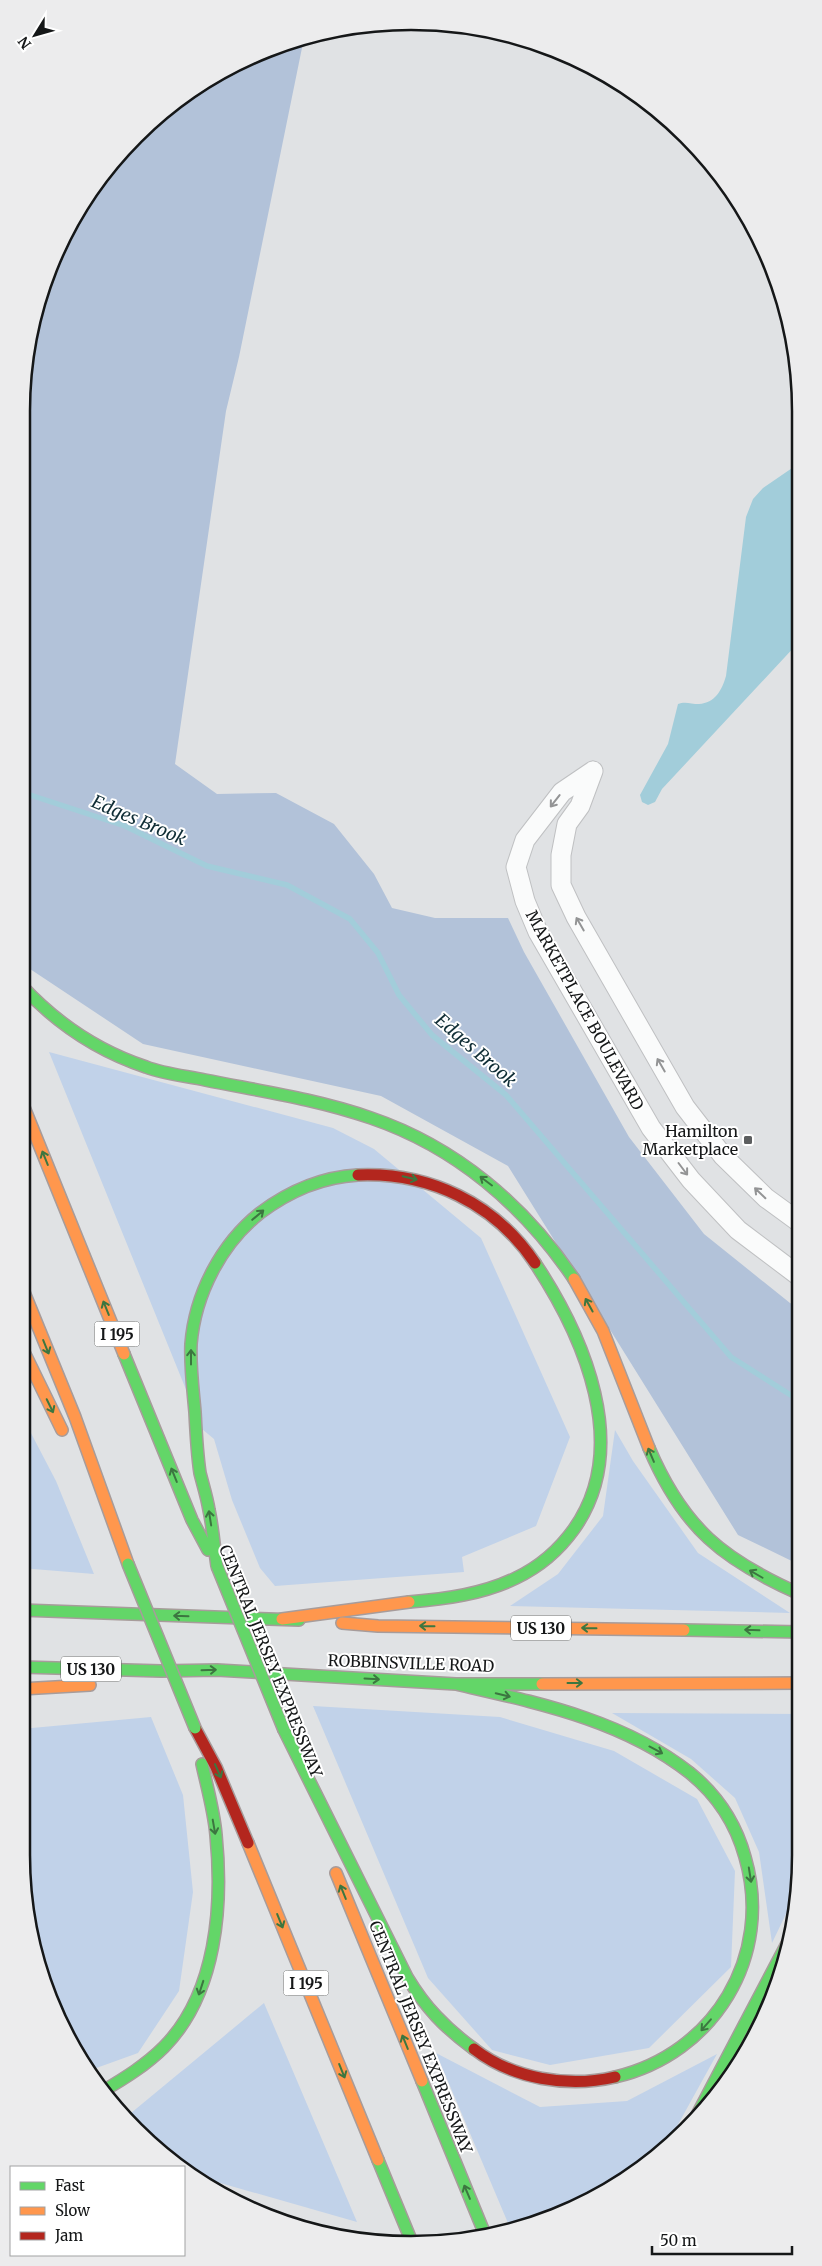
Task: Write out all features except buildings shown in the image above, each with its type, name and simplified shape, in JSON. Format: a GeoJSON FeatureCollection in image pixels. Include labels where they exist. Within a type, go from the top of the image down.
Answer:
{"type":"FeatureCollection","features":[{"type":"Feature","properties":{"kind":"highway"},"geometry":{"type":"LineString","coordinates":[[30,994],[59,1021],[87,1041],[116,1056],[147,1068],[343,1108],[388,1123],[426,1141],[455,1159],[496,1189],[545,1239],[579,1286],[599,1323],[660,1476],[678,1505],[702,1535],[730,1559],[767,1581],[792,1591]]}},
{"type":"Feature","properties":{"kind":"highway","name":"CENTRAL JERSEY EXPRESSWAY"},"geometry":{"type":"LineString","coordinates":[[30,1122],[192,1520],[217,1566],[284,1730],[322,1834]]}},
{"type":"Feature","properties":{"kind":"highway"},"geometry":{"type":"LineString","coordinates":[[217,1566],[201,1472],[190,1351],[201,1295],[213,1268],[229,1244],[248,1223],[280,1200],[320,1182],[348,1175],[377,1173],[430,1182],[460,1194],[484,1210],[508,1231],[537,1268],[562,1308],[584,1357],[596,1403],[600,1452],[595,1486],[583,1515],[565,1541],[548,1558],[536,1567],[501,1586],[453,1599],[282,1619]]}},
{"type":"Feature","properties":{"kind":"highway","name":"I 195"},"geometry":{"type":"LineString","coordinates":[[30,1308],[75,1417],[128,1564],[195,1728],[216,1767],[410,2236]]}},
{"type":"Feature","properties":{"kind":"highway"},"geometry":{"type":"LineString","coordinates":[[30,1364],[67,1439]]}},
{"type":"Feature","properties":{"kind":"highway"},"geometry":{"type":"LineString","coordinates":[[76,1456],[128,1564]]}},
{"type":"Feature","properties":{"kind":"highway","name":"US 130"},"geometry":{"type":"LineString","coordinates":[[30,1610],[282,1619],[378,1626],[792,1632]]}},
{"type":"Feature","properties":{"kind":"highway","name":"ROBBINSVILLE ROAD"},"geometry":{"type":"LineString","coordinates":[[30,1667],[160,1671],[217,1670],[456,1684],[792,1682]]}},
{"type":"Feature","properties":{"kind":"highway"},"geometry":{"type":"LineString","coordinates":[[30,1688],[109,1684],[160,1671]]}},
{"type":"Feature","properties":{"kind":"highway"},"geometry":{"type":"LineString","coordinates":[[284,1730],[395,1957],[414,1989],[447,2030],[468,2048],[492,2063],[516,2073],[544,2081],[572,2084],[602,2082],[629,2075],[658,2064],[681,2049],[702,2031],[720,2010],[736,1983],[747,1954],[752,1924],[753,1893],[748,1865],[740,1840],[728,1813],[711,1792],[690,1773],[661,1752],[625,1734],[565,1712],[456,1684]]}},
{"type":"Feature","properties":{"kind":"highway"},"geometry":{"type":"LineString","coordinates":[[110,2088],[124,2081],[149,2064],[171,2042],[187,2020],[200,1992],[211,1952],[217,1914],[218,1870],[215,1833],[195,1728]]}},
{"type":"Feature","properties":{"kind":"highway","name":"CENTRAL JERSEY EXPRESSWAY"},"geometry":{"type":"LineString","coordinates":[[332,1862],[483,2229]]}},
{"type":"Feature","properties":{"kind":"highway"},"geometry":{"type":"LineString","coordinates":[[709,2091],[775,1966]]}},
{"type":"Feature","properties":{"kind":"street","name":"MARKETPLACE BOULEVARD"},"geometry":{"type":"LineString","coordinates":[[792,1217],[766,1198],[723,1156],[685,1107],[576,916],[561,885],[562,855],[567,824],[580,806],[593,771],[562,792],[525,840],[516,867],[525,901],[538,932],[651,1128],[691,1180],[738,1230],[792,1270]]}},
{"type":"Feature","properties":{"kind":"shaded area"},"geometry":{"type":"Polygon","coordinates":[[[302,46],[239,357],[226,411],[175,764],[217,794],[276,793],[334,824],[374,874],[392,908],[435,918],[508,918],[524,952],[629,1137],[704,1234],[792,1304],[792,1561],[738,1535],[508,1166],[381,1096],[143,1044],[30,969],[30,411],[33,361],[43,312],[69,242],[94,199],[125,160],[160,125],[199,94],[242,69],[302,46]]]}},
{"type":"Feature","properties":{"kind":"shaded area"},"geometry":{"type":"Polygon","coordinates":[[[792,468],[792,649],[662,789],[655,802],[648,805],[642,802],[640,795],[668,744],[678,704],[699,704],[709,701],[720,691],[726,676],[746,517],[753,499],[763,488],[792,468]]]}},
{"type":"Feature","properties":{"kind":"shaded area"},"geometry":{"type":"Polygon","coordinates":[[[49,1052],[333,1128],[374,1149],[481,1238],[570,1437],[536,1526],[462,1557],[464,1572],[275,1586],[260,1568],[232,1500],[214,1439],[202,1429],[49,1052]]]}},
{"type":"Feature","properties":{"kind":"shaded area"},"geometry":{"type":"Polygon","coordinates":[[[615,1430],[633,1461],[698,1553],[790,1613],[510,1606],[558,1574],[603,1516],[615,1430]]]}},
{"type":"Feature","properties":{"kind":"shaded area"},"geometry":{"type":"Polygon","coordinates":[[[30,1431],[56,1481],[94,1574],[30,1569],[30,1431]]]}},
{"type":"Feature","properties":{"kind":"shaded area"},"geometry":{"type":"Polygon","coordinates":[[[313,1706],[500,1717],[614,1751],[697,1799],[735,1871],[731,1967],[649,2048],[550,2065],[492,2050],[428,1978],[313,1706]]]}},
{"type":"Feature","properties":{"kind":"shaded area"},"geometry":{"type":"Polygon","coordinates":[[[612,1713],[792,1714],[792,1855],[789,1905],[772,1943],[759,1852],[735,1798],[691,1759],[612,1713]]]}},
{"type":"Feature","properties":{"kind":"shaded area"},"geometry":{"type":"Polygon","coordinates":[[[151,1717],[183,1795],[193,1892],[179,1991],[138,2053],[95,2068],[69,2024],[59,2001],[50,1977],[37,1929],[33,1905],[30,1855],[30,1728],[151,1717]]]}},
{"type":"Feature","properties":{"kind":"shaded area"},"geometry":{"type":"Polygon","coordinates":[[[264,2003],[357,2222],[214,2181],[179,2157],[131,2113],[264,2003]]]}},
{"type":"Feature","properties":{"kind":"shaded area"},"geometry":{"type":"Polygon","coordinates":[[[436,2053],[540,2107],[627,2101],[717,2054],[676,2127],[643,2157],[623,2172],[580,2197],[533,2216],[508,2223],[436,2053]]]}},
{"type":"Feature","properties":{"kind":"waterway","name":"Edges Brook"},"geometry":{"type":"LineString","coordinates":[[30,795],[125,826],[207,866],[287,885],[350,919],[378,953],[399,995],[432,1035],[506,1095],[731,1357],[792,1396]]}},
{"type":"Feature","properties":{"kind":"traffic: fast"},"geometry":{"type":"LineString","coordinates":[[30,994],[48,1011],[78,1034],[111,1053],[128,1060],[168,1073],[288,1096],[351,1111],[402,1130],[432,1145],[486,1182],[510,1203],[533,1227],[574,1279]]}},
{"type":"Feature","properties":{"kind":"traffic: fast"},"geometry":{"type":"LineString","coordinates":[[217,1566],[210,1517],[200,1473],[191,1370],[191,1344],[194,1325],[204,1289],[212,1271],[233,1240],[260,1213],[282,1198],[306,1187],[331,1179],[358,1175]]}},
{"type":"Feature","properties":{"kind":"traffic: fast"},"geometry":{"type":"LineString","coordinates":[[409,1602],[477,1592],[503,1584],[524,1574],[541,1563],[562,1544],[574,1529],[591,1497],[599,1463],[600,1428],[595,1393],[584,1358],[570,1324],[535,1263]]}},
{"type":"Feature","properties":{"kind":"traffic: fast"},"geometry":{"type":"LineString","coordinates":[[124,1354],[192,1520],[208,1550]]}},
{"type":"Feature","properties":{"kind":"traffic: fast"},"geometry":{"type":"LineString","coordinates":[[649,1448],[676,1500],[708,1538],[727,1554],[749,1568],[792,1590]]}},
{"type":"Feature","properties":{"kind":"traffic: fast"},"geometry":{"type":"LineString","coordinates":[[128,1564],[195,1728]]}},
{"type":"Feature","properties":{"kind":"traffic: fast"},"geometry":{"type":"LineString","coordinates":[[217,1566],[284,1730]]}},
{"type":"Feature","properties":{"kind":"traffic: fast"},"geometry":{"type":"LineString","coordinates":[[30,1610],[299,1620]]}},
{"type":"Feature","properties":{"kind":"traffic: fast"},"geometry":{"type":"LineString","coordinates":[[684,1630],[792,1632]]}},
{"type":"Feature","properties":{"kind":"traffic: fast"},"geometry":{"type":"LineString","coordinates":[[30,1667],[161,1671],[217,1670],[456,1684],[542,1684]]}},
{"type":"Feature","properties":{"kind":"traffic: fast"},"geometry":{"type":"LineString","coordinates":[[456,1684],[518,1698],[579,1716],[637,1739],[690,1773],[709,1791],[731,1822],[741,1845],[752,1894],[751,1930],[743,1964],[728,1996],[707,2023],[681,2047],[650,2065],[615,2077]]}},
{"type":"Feature","properties":{"kind":"traffic: fast"},"geometry":{"type":"LineString","coordinates":[[284,1730],[407,1977],[436,2016],[474,2049]]}},
{"type":"Feature","properties":{"kind":"traffic: fast"},"geometry":{"type":"LineString","coordinates":[[109,2087],[143,2065],[164,2047],[182,2025],[206,1975],[217,1919],[218,1862],[214,1817],[202,1764]]}},
{"type":"Feature","properties":{"kind":"traffic: fast"},"geometry":{"type":"LineString","coordinates":[[709,2091],[775,1966]]}},
{"type":"Feature","properties":{"kind":"traffic: fast"},"geometry":{"type":"LineString","coordinates":[[422,2081],[483,2229]]}},
{"type":"Feature","properties":{"kind":"traffic: fast"},"geometry":{"type":"LineString","coordinates":[[378,2160],[409,2236]]}},
{"type":"Feature","properties":{"kind":"traffic: slow"},"geometry":{"type":"LineString","coordinates":[[30,1122],[124,1354]]}},
{"type":"Feature","properties":{"kind":"traffic: slow"},"geometry":{"type":"LineString","coordinates":[[574,1279],[603,1331],[649,1448]]}},
{"type":"Feature","properties":{"kind":"traffic: slow"},"geometry":{"type":"LineString","coordinates":[[30,1307],[75,1417],[128,1564]]}},
{"type":"Feature","properties":{"kind":"traffic: slow"},"geometry":{"type":"LineString","coordinates":[[30,1364],[62,1430]]}},
{"type":"Feature","properties":{"kind":"traffic: slow"},"geometry":{"type":"LineString","coordinates":[[282,1619],[409,1602]]}},
{"type":"Feature","properties":{"kind":"traffic: slow"},"geometry":{"type":"LineString","coordinates":[[342,1623],[378,1626],[684,1630]]}},
{"type":"Feature","properties":{"kind":"traffic: slow"},"geometry":{"type":"LineString","coordinates":[[542,1684],[792,1683]]}},
{"type":"Feature","properties":{"kind":"traffic: slow"},"geometry":{"type":"LineString","coordinates":[[30,1688],[90,1685]]}},
{"type":"Feature","properties":{"kind":"traffic: slow"},"geometry":{"type":"LineString","coordinates":[[248,1843],[378,2160]]}},
{"type":"Feature","properties":{"kind":"traffic: slow"},"geometry":{"type":"LineString","coordinates":[[336,1873],[422,2081]]}},
{"type":"Feature","properties":{"kind":"traffic: jam"},"geometry":{"type":"LineString","coordinates":[[358,1175],[384,1175],[410,1179],[458,1195],[480,1208],[500,1224],[519,1242],[535,1263]]}},
{"type":"Feature","properties":{"kind":"traffic: jam"},"geometry":{"type":"LineString","coordinates":[[195,1728],[216,1767],[248,1843]]}},
{"type":"Feature","properties":{"kind":"traffic: jam"},"geometry":{"type":"LineString","coordinates":[[474,2049],[506,2068],[541,2078],[579,2081],[615,2077]]}},
{"type":"Feature","properties":{"kind":"place","name":"Hamilton Marketplace"},"geometry":{"type":"Point","coordinates":[748,1140]}}]}
